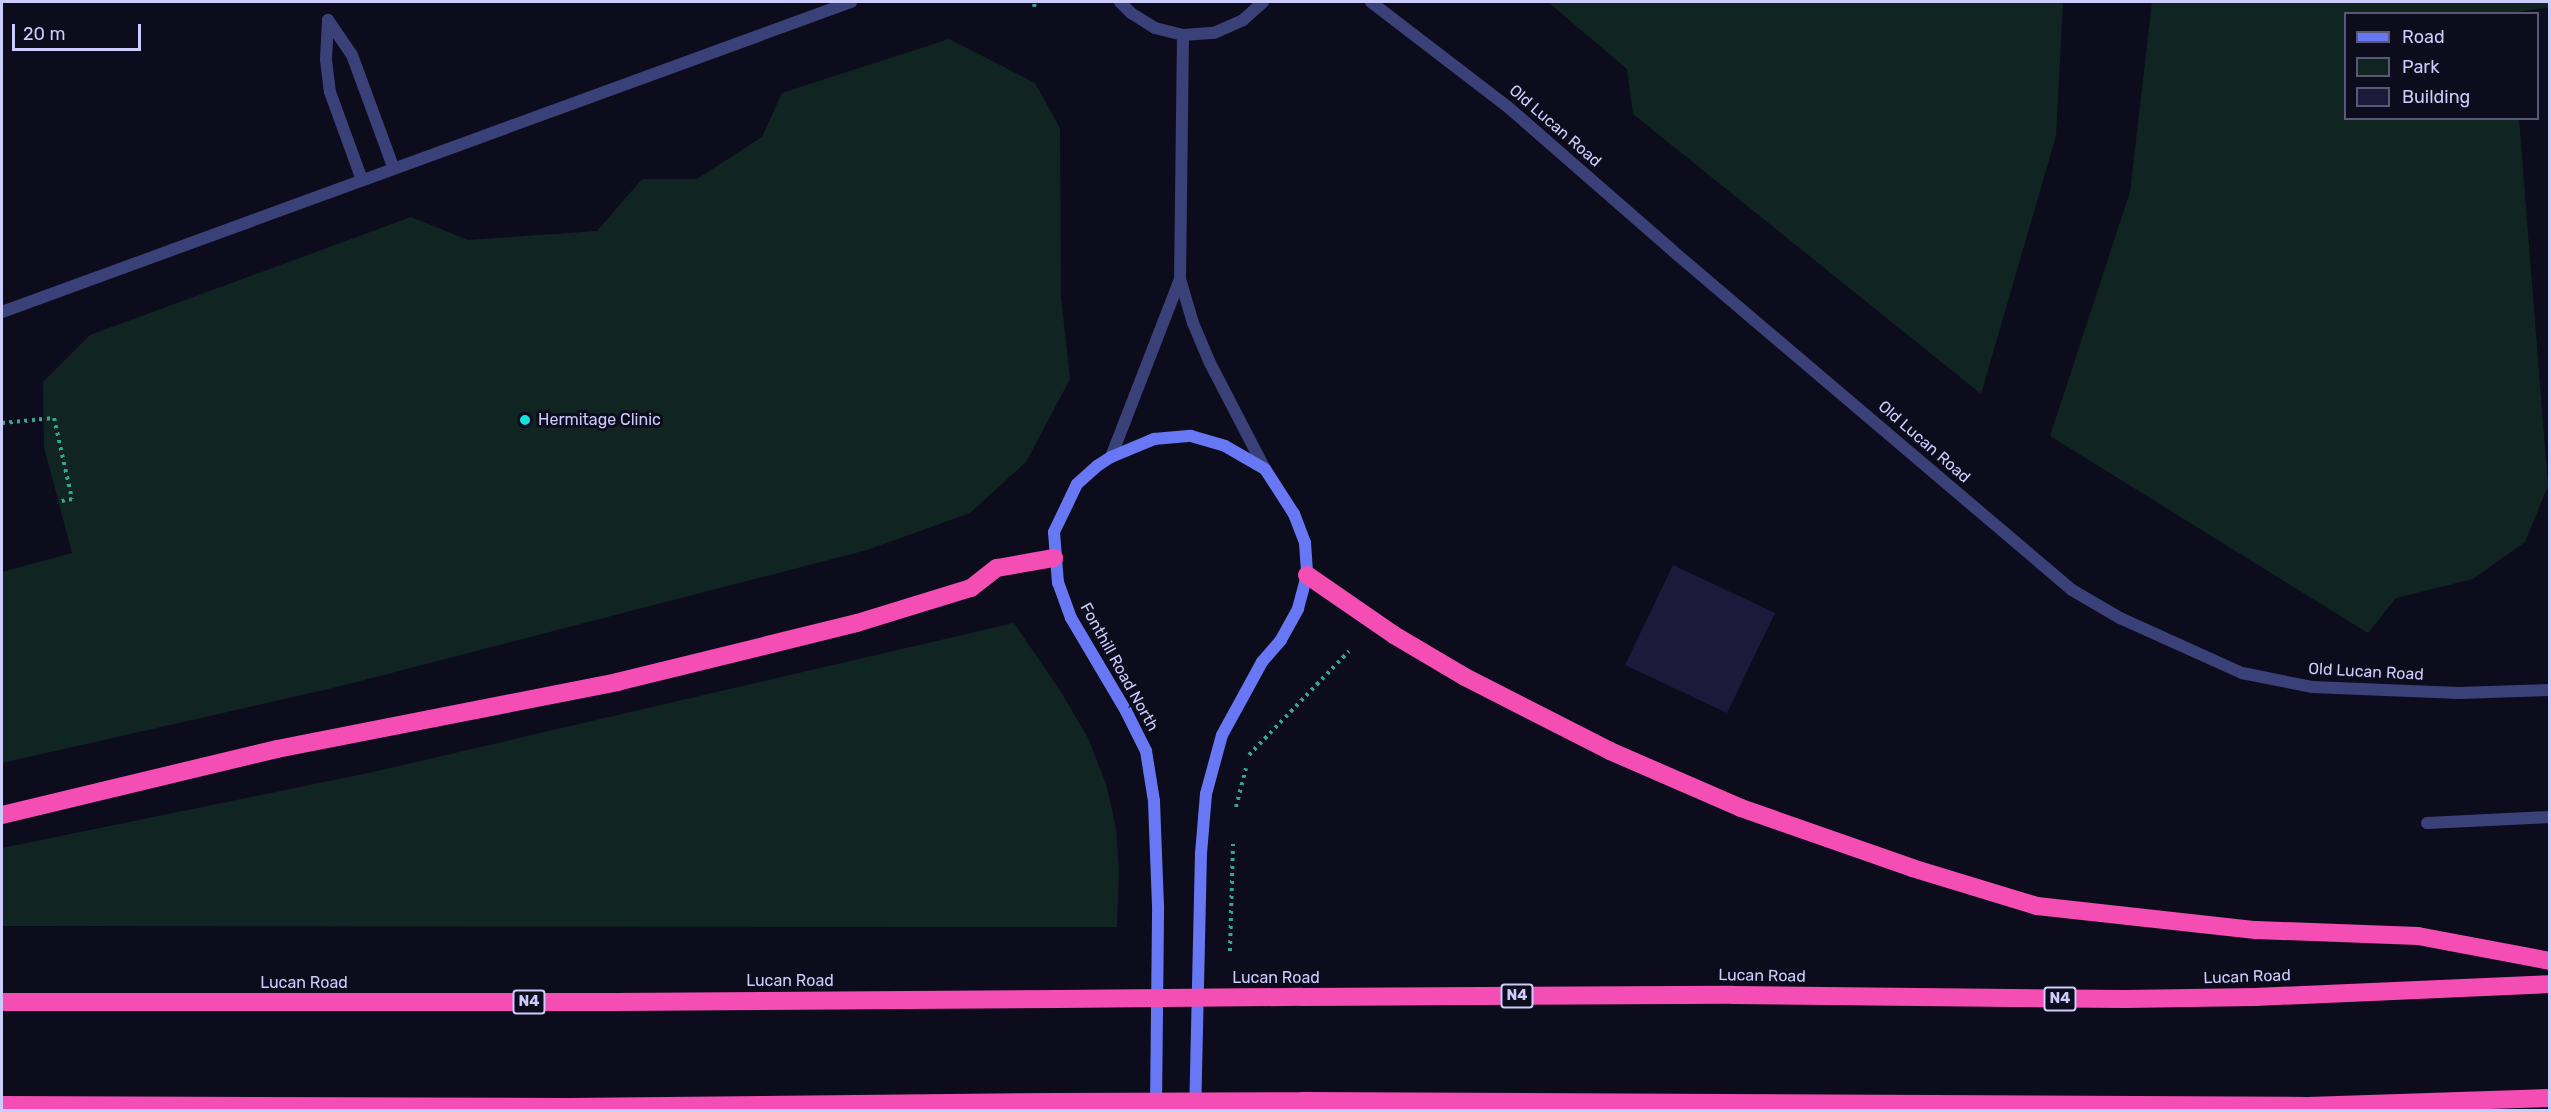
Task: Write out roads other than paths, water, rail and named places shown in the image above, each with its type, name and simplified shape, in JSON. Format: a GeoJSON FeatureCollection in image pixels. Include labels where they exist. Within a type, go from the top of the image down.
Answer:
{"type":"FeatureCollection","features":[{"type":"Feature","properties":{"kind":"highway"},"geometry":{"type":"LineString","coordinates":[[2,815],[277,749],[617,682],[857,622],[971,588],[997,567],[1054,558]]}},
{"type":"Feature","properties":{"kind":"highway"},"geometry":{"type":"LineString","coordinates":[[1307,575],[1394,635],[1465,677],[1610,750],[1742,808],[1923,871],[2037,906],[2256,930],[2418,936],[2550,961]]}},
{"type":"Feature","properties":{"kind":"highway","name":"Lucan Road"},"geometry":{"type":"LineString","coordinates":[[2,1002],[615,1002],[1733,995],[2125,999],[2255,997],[2550,984]]}},
{"type":"Feature","properties":{"kind":"highway"},"geometry":{"type":"LineString","coordinates":[[2,1105],[580,1107],[1302,1101],[2308,1106],[2550,1098]]}},
{"type":"Feature","properties":{"kind":"main road","name":"Fonthill Road North"},"geometry":{"type":"LineString","coordinates":[[1155,1110],[1157,895],[1154,801],[1146,751],[1126,711],[1071,618],[1058,583],[1054,558],[1054,532],[1077,484],[1111,457],[1154,439],[1191,436],[1225,446],[1265,469],[1294,514],[1305,543],[1307,575],[1298,609],[1281,640],[1262,662],[1222,735],[1206,794],[1201,853],[1195,1110]]}},
{"type":"Feature","properties":{"kind":"street"},"geometry":{"type":"LineString","coordinates":[[2,312],[851,2]]}},
{"type":"Feature","properties":{"kind":"street"},"geometry":{"type":"LineString","coordinates":[[1120,2],[1131,13],[1155,28],[1183,35],[1214,33],[1243,20],[1263,2]]}},
{"type":"Feature","properties":{"kind":"street","name":"Old Lucan Road"},"geometry":{"type":"LineString","coordinates":[[1371,2],[1508,106],[1674,252],[2072,590],[2120,618],[2242,673],[2312,687],[2459,693],[2550,690]]}},
{"type":"Feature","properties":{"kind":"street"},"geometry":{"type":"LineString","coordinates":[[362,180],[330,92],[326,60],[328,20],[352,55],[394,169]]}},
{"type":"Feature","properties":{"kind":"street"},"geometry":{"type":"LineString","coordinates":[[1183,35],[1180,279],[1193,323],[1210,363],[1265,469]]}},
{"type":"Feature","properties":{"kind":"street"},"geometry":{"type":"LineString","coordinates":[[1111,457],[1180,279]]}},
{"type":"Feature","properties":{"kind":"street"},"geometry":{"type":"LineString","coordinates":[[2427,823],[2550,817]]}},
{"type":"Feature","properties":{"kind":"place","name":"Hermitage Clinic"},"geometry":{"type":"Point","coordinates":[525,420]}}]}
